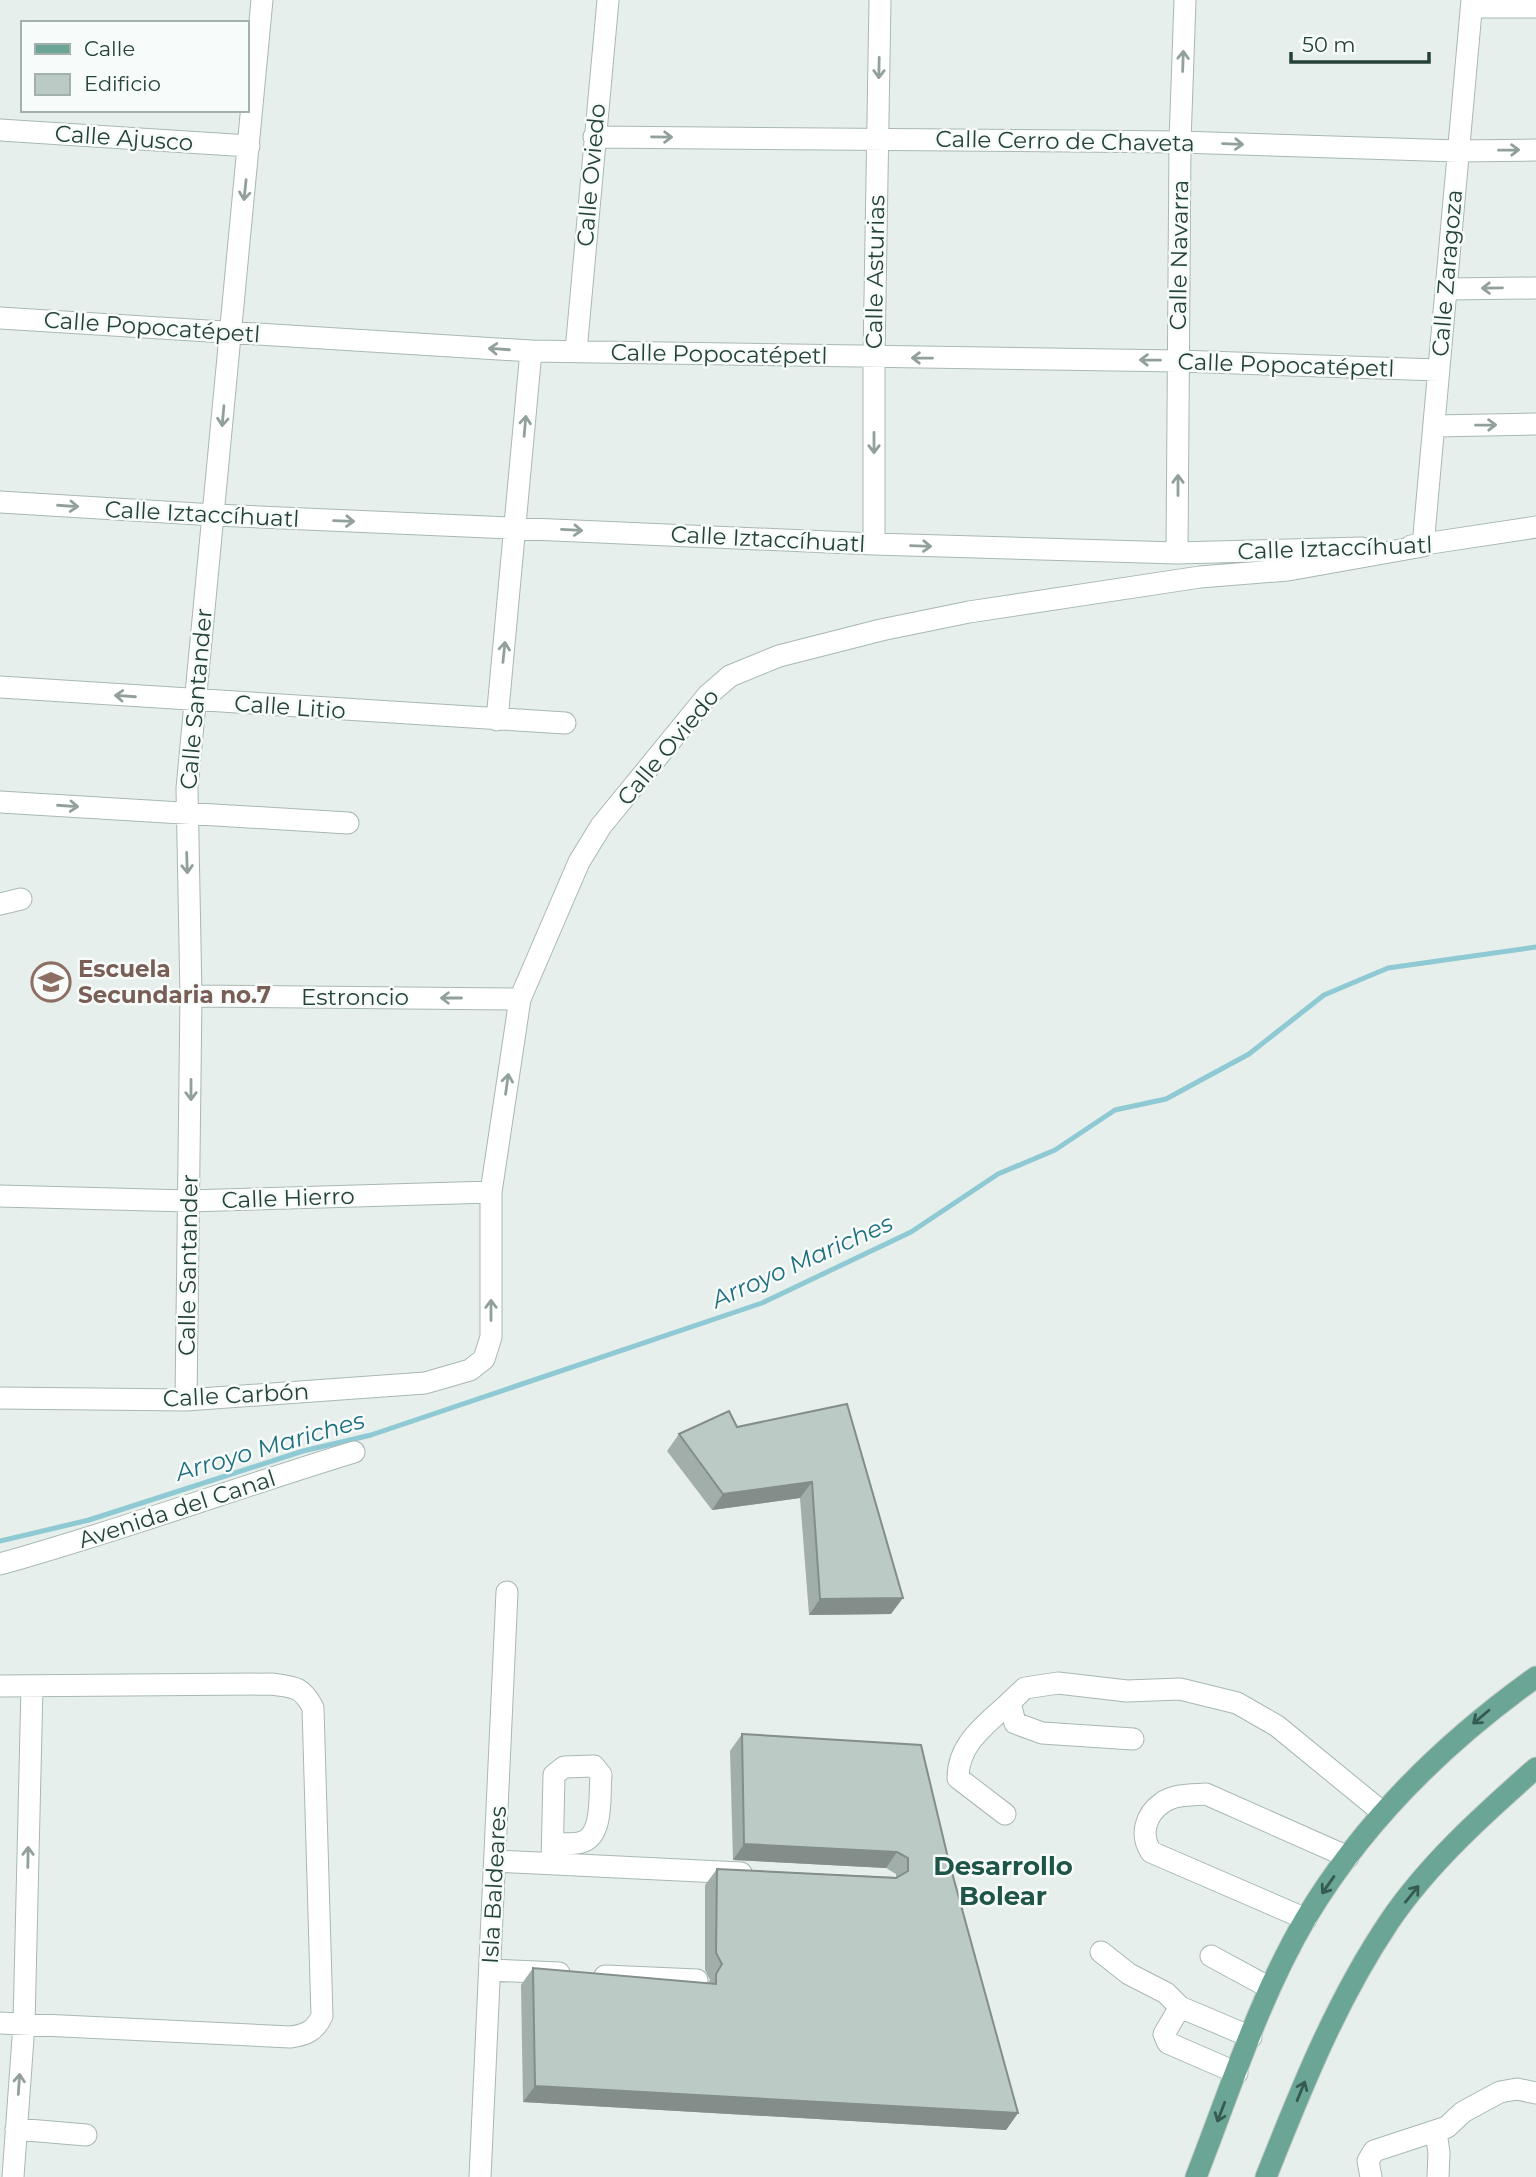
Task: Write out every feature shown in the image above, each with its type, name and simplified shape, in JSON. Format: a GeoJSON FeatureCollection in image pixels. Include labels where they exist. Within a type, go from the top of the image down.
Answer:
{"type":"FeatureCollection","features":[{"type":"Feature","properties":{"kind":"main road"},"geometry":{"type":"LineString","coordinates":[[1196,2177],[1270,1988],[1306,1919],[1348,1857],[1382,1812],[1449,1745],[1536,1677]]}},
{"type":"Feature","properties":{"kind":"main road"},"geometry":{"type":"LineString","coordinates":[[1266,2177],[1315,2055],[1390,1921],[1470,1829],[1536,1768]]}},
{"type":"Feature","properties":{"kind":"street","name":"Calle Santander"},"geometry":{"type":"LineString","coordinates":[[186,1400],[191,996],[186,814],[193,701],[214,515],[262,0]]}},
{"type":"Feature","properties":{"kind":"street","name":"Calle Oviedo"},"geometry":{"type":"LineString","coordinates":[[576,351],[608,0]]}},
{"type":"Feature","properties":{"kind":"street","name":"Calle Asturias"},"geometry":{"type":"LineString","coordinates":[[874,544],[880,0]]}},
{"type":"Feature","properties":{"kind":"street","name":"Calle Navarra"},"geometry":{"type":"LineString","coordinates":[[1177,553],[1180,142],[1185,0]]}},
{"type":"Feature","properties":{"kind":"street"},"geometry":{"type":"LineString","coordinates":[[1472,4],[1536,7]]}},
{"type":"Feature","properties":{"kind":"street","name":"Calle Zaragoza"},"geometry":{"type":"LineString","coordinates":[[1423,546],[1436,426],[1438,370],[1472,4]]}},
{"type":"Feature","properties":{"kind":"street","name":"Calle Ajusco"},"geometry":{"type":"LineString","coordinates":[[0,131],[249,146]]}},
{"type":"Feature","properties":{"kind":"street","name":"Calle Cerro de Chaveta"},"geometry":{"type":"LineString","coordinates":[[594,137],[1180,142],[1458,151],[1536,150]]}},
{"type":"Feature","properties":{"kind":"street"},"geometry":{"type":"LineString","coordinates":[[1447,289],[1536,288]]}},
{"type":"Feature","properties":{"kind":"street","name":"Calle Popocatépetl"},"geometry":{"type":"LineString","coordinates":[[0,318],[531,351],[1178,361],[1438,370]]}},
{"type":"Feature","properties":{"kind":"street"},"geometry":{"type":"LineString","coordinates":[[497,720],[531,351]]}},
{"type":"Feature","properties":{"kind":"street"},"geometry":{"type":"LineString","coordinates":[[1436,426],[1536,424]]}},
{"type":"Feature","properties":{"kind":"street","name":"Calle Iztaccíhuatl"},"geometry":{"type":"LineString","coordinates":[[0,502],[214,515],[874,544],[1177,553],[1423,546],[1536,527]]}},
{"type":"Feature","properties":{"kind":"street","name":"Calle Oviedo"},"geometry":{"type":"LineString","coordinates":[[470,1370],[484,1359],[491,1336],[491,1192],[520,999],[579,862],[601,826],[708,695],[730,676],[779,656],[881,630],[969,612],[1200,578],[1287,570],[1423,546]]}},
{"type":"Feature","properties":{"kind":"street","name":"Calle Litio"},"geometry":{"type":"LineString","coordinates":[[0,687],[565,723]]}},
{"type":"Feature","properties":{"kind":"street"},"geometry":{"type":"LineString","coordinates":[[0,802],[348,823]]}},
{"type":"Feature","properties":{"kind":"street","name":"Estroncio"},"geometry":{"type":"LineString","coordinates":[[191,996],[520,999]]}},
{"type":"Feature","properties":{"kind":"street","name":"Calle Hierro"},"geometry":{"type":"LineString","coordinates":[[0,1196],[188,1201],[491,1192]]}},
{"type":"Feature","properties":{"kind":"street","name":"Calle Carbón"},"geometry":{"type":"LineString","coordinates":[[0,1398],[186,1400],[425,1383],[470,1370]]}},
{"type":"Feature","properties":{"kind":"street","name":"Avenida del Canal"},"geometry":{"type":"LineString","coordinates":[[0,1564],[79,1542],[217,1494],[354,1452]]}},
{"type":"Feature","properties":{"kind":"street","name":"Isla Baldeares"},"geometry":{"type":"LineString","coordinates":[[480,2177],[508,1592]]}},
{"type":"Feature","properties":{"kind":"street"},"geometry":{"type":"LineString","coordinates":[[1005,1814],[964,1785],[958,1778],[958,1761],[964,1747],[1025,1688],[1058,1683],[1127,1691],[1180,1689],[1237,1703],[1278,1726],[1382,1812]]}},
{"type":"Feature","properties":{"kind":"street"},"geometry":{"type":"LineString","coordinates":[[0,1686],[271,1684],[291,1686],[305,1693],[313,1708],[323,2016],[317,2026],[305,2035],[290,2037],[0,2023]]}},
{"type":"Feature","properties":{"kind":"street"},"geometry":{"type":"LineString","coordinates":[[13,2177],[24,2024],[32,1687]]}},
{"type":"Feature","properties":{"kind":"street"},"geometry":{"type":"LineString","coordinates":[[1010,1702],[1015,1723],[1042,1733],[1133,1739]]}},
{"type":"Feature","properties":{"kind":"street"},"geometry":{"type":"LineString","coordinates":[[1306,1919],[1151,1852],[1144,1842],[1144,1828],[1161,1803],[1181,1795],[1206,1794],[1348,1857]]}},
{"type":"Feature","properties":{"kind":"street"},"geometry":{"type":"LineString","coordinates":[[495,1861],[553,1854],[761,1874]]}},
{"type":"Feature","properties":{"kind":"street"},"geometry":{"type":"LineString","coordinates":[[1101,1952],[1129,1974],[1166,1993],[1180,2007],[1251,2037]]}},
{"type":"Feature","properties":{"kind":"street"},"geometry":{"type":"LineString","coordinates":[[1211,1956],[1270,1988]]}},
{"type":"Feature","properties":{"kind":"street"},"geometry":{"type":"LineString","coordinates":[[490,1970],[697,1980]]}},
{"type":"Feature","properties":{"kind":"street"},"geometry":{"type":"LineString","coordinates":[[1180,2007],[1164,2034],[1168,2043],[1237,2073]]}},
{"type":"Feature","properties":{"kind":"street"},"geometry":{"type":"LineString","coordinates":[[1371,2177],[1368,2161],[1374,2151],[1436,2131],[1500,2092],[1517,2089],[1536,2093]]}},
{"type":"Feature","properties":{"kind":"street"},"geometry":{"type":"LineString","coordinates":[[16,2129],[86,2135]]}},
{"type":"Feature","properties":{"kind":"street"},"geometry":{"type":"LineString","coordinates":[[1436,2131],[1438,2177]]}},
{"type":"Feature","properties":{"kind":"building"},"geometry":{"type":"Polygon","coordinates":[[[847,1404],[903,1598],[820,1599],[812,1482],[723,1494],[679,1434],[729,1411],[737,1427],[847,1404]]]}},
{"type":"Feature","properties":{"kind":"building"},"geometry":{"type":"Polygon","coordinates":[[[742,1734],[921,1745],[948,1858],[1018,2113],[535,2086],[533,1968],[716,1984],[716,1974],[722,1964],[716,1953],[717,1869],[896,1878],[908,1871],[908,1858],[897,1852],[744,1844],[742,1734]]]}},
{"type":"Feature","properties":{"kind":"waterway","name":"Arroyo Mariches"},"geometry":{"type":"LineString","coordinates":[[0,1541],[89,1520],[303,1451],[371,1435],[762,1303],[911,1232],[998,1174],[1055,1150],[1115,1110],[1166,1099],[1249,1054],[1324,995],[1388,968],[1536,947]]}},
{"type":"Feature","properties":{"kind":"place","name":"Escuela Secundaria no.7"},"geometry":{"type":"Point","coordinates":[51,982]}},
{"type":"Feature","properties":{"kind":"district","name":"Desarrollo Bolear"},"geometry":{"type":"Point","coordinates":[1003,1881]}}]}
